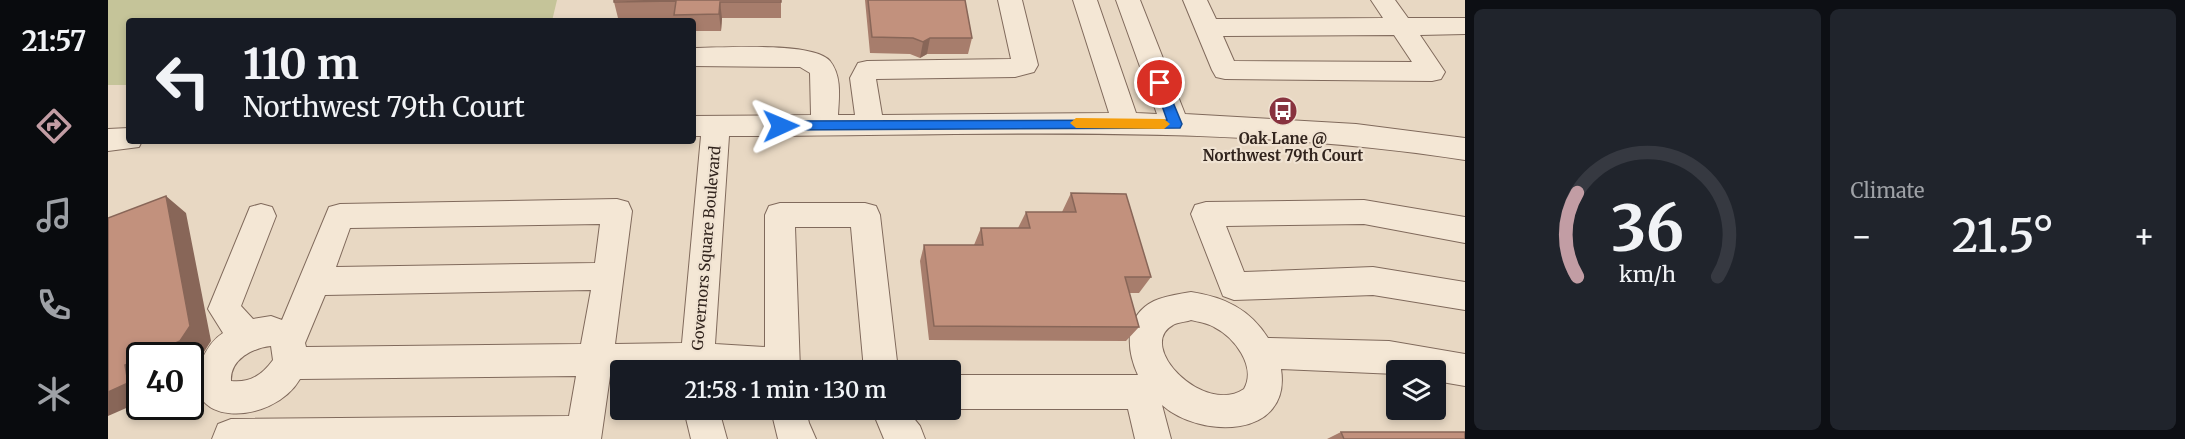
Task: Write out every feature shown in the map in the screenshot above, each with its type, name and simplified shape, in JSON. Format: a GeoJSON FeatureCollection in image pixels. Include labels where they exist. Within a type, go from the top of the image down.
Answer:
{"type":"FeatureCollection","features":[{"type":"Feature","properties":{"kind":"street"},"geometry":{"type":"LineString","coordinates":[[870,125],[863,78],[867,70],[1015,68],[1025,64],[1010,0]]}},
{"type":"Feature","properties":{"kind":"street"},"geometry":{"type":"LineString","coordinates":[[1085,0],[1126,123]]}},
{"type":"Feature","properties":{"kind":"street"},"geometry":{"type":"LineString","coordinates":[[1128,0],[1175,124]]}},
{"type":"Feature","properties":{"kind":"street"},"geometry":{"type":"LineString","coordinates":[[1194,0],[1225,70],[1432,72],[1383,0]]}},
{"type":"Feature","properties":{"kind":"street"},"geometry":{"type":"LineString","coordinates":[[1207,28],[1465,26]]}},
{"type":"Feature","properties":{"kind":"street"},"geometry":{"type":"LineString","coordinates":[[696,57],[800,57],[811,61],[820,66],[825,75],[824,125]]}},
{"type":"Feature","properties":{"kind":"street"},"geometry":{"type":"LineString","coordinates":[[108,120],[126,120]]}},
{"type":"Feature","properties":{"kind":"street"},"geometry":{"type":"LineString","coordinates":[[704,126],[1175,124],[1308,129],[1401,138],[1465,149]]}},
{"type":"Feature","properties":{"kind":"street","name":"Governors Square Boulevard"},"geometry":{"type":"LineString","coordinates":[[697,360],[704,126]]}},
{"type":"Feature","properties":{"kind":"street"},"geometry":{"type":"LineString","coordinates":[[108,140],[126,139]]}},
{"type":"Feature","properties":{"kind":"street"},"geometry":{"type":"LineString","coordinates":[[230,439],[231,437],[265,437],[584,437],[617,211],[340,216],[284,363],[265,437]]}},
{"type":"Feature","properties":{"kind":"street"},"geometry":{"type":"LineString","coordinates":[[1465,230],[1364,212],[1206,214],[1234,285],[1373,281],[1465,296]]}},
{"type":"Feature","properties":{"kind":"street"},"geometry":{"type":"LineString","coordinates":[[782,360],[780,215],[866,215],[880,360]]}},
{"type":"Feature","properties":{"kind":"street"},"geometry":{"type":"LineString","coordinates":[[246,336],[224,309],[261,216]]}},
{"type":"Feature","properties":{"kind":"street"},"geometry":{"type":"LineString","coordinates":[[315,281],[609,276]]}},
{"type":"Feature","properties":{"kind":"street"},"geometry":{"type":"LineString","coordinates":[[1191,306],[1224,315],[1239,326],[1260,353],[1265,368],[1265,383],[1260,396],[1250,406],[1236,412],[1224,426],[1168,391],[1156,377],[1148,362],[1144,346],[1146,332],[1152,321],[1162,312],[1175,307],[1191,306]]}},
{"type":"Feature","properties":{"kind":"street"},"geometry":{"type":"LineString","coordinates":[[272,331],[283,335],[284,363],[260,394],[246,399],[233,399],[222,395],[213,377],[216,365],[223,354],[246,336],[272,331]]}},
{"type":"Feature","properties":{"kind":"street"},"geometry":{"type":"LineString","coordinates":[[1260,353],[1389,357],[1465,370]]}},
{"type":"Feature","properties":{"kind":"street"},"geometry":{"type":"LineString","coordinates":[[284,363],[610,361]]}},
{"type":"Feature","properties":{"kind":"street"},"geometry":{"type":"LineString","coordinates":[[961,392],[1141,392],[1153,439]]}},
{"type":"Feature","properties":{"kind":"street"},"geometry":{"type":"LineString","coordinates":[[686,439],[689,420]]}},
{"type":"Feature","properties":{"kind":"street"},"geometry":{"type":"LineString","coordinates":[[704,420],[709,439]]}},
{"type":"Feature","properties":{"kind":"street"},"geometry":{"type":"LineString","coordinates":[[791,420],[792,429],[798,439]]}},
{"type":"Feature","properties":{"kind":"street"},"geometry":{"type":"LineString","coordinates":[[894,420],[897,428],[907,439]]}},
{"type":"Feature","properties":{"kind":"green space"},"geometry":{"type":"Polygon","coordinates":[[[108,0],[557,0],[553,18],[126,18],[126,85],[108,85],[108,0]]]}},
{"type":"Feature","properties":{"kind":"building"},"geometry":{"type":"Polygon","coordinates":[[[614,0],[781,0],[781,2],[720,2],[719,14],[674,15],[676,1],[614,2],[614,0]]]}},
{"type":"Feature","properties":{"kind":"building"},"geometry":{"type":"Polygon","coordinates":[[[868,0],[965,0],[972,38],[930,38],[923,42],[913,38],[872,37],[868,0]]]}},
{"type":"Feature","properties":{"kind":"building"},"geometry":{"type":"Polygon","coordinates":[[[1071,193],[1126,194],[1151,277],[1125,277],[1139,327],[934,326],[924,245],[983,245],[981,228],[1030,228],[1026,212],[1076,212],[1071,193]]]}},
{"type":"Feature","properties":{"kind":"building"},"geometry":{"type":"Polygon","coordinates":[[[166,196],[190,326],[178,342],[126,342],[126,384],[108,392],[108,218],[166,196]]]}},
{"type":"Feature","properties":{"kind":"building"},"geometry":{"type":"Polygon","coordinates":[[[1341,432],[1465,432],[1465,439],[1344,439],[1341,432]]]}},
{"type":"Feature","properties":{"kind":"slow traffic"},"geometry":{"type":"LineString","coordinates":[[1076,123],[1164,124]]}},
{"type":"Feature","properties":{"kind":"place","name":"Oak Lane @ Northwest 79th Court"},"geometry":{"type":"Point","coordinates":[1283,111]}},
{"type":"Feature","properties":{"kind":"route"},"geometry":{"type":"LineString","coordinates":[[781,126],[1175,124],[1160,83]]}}]}
